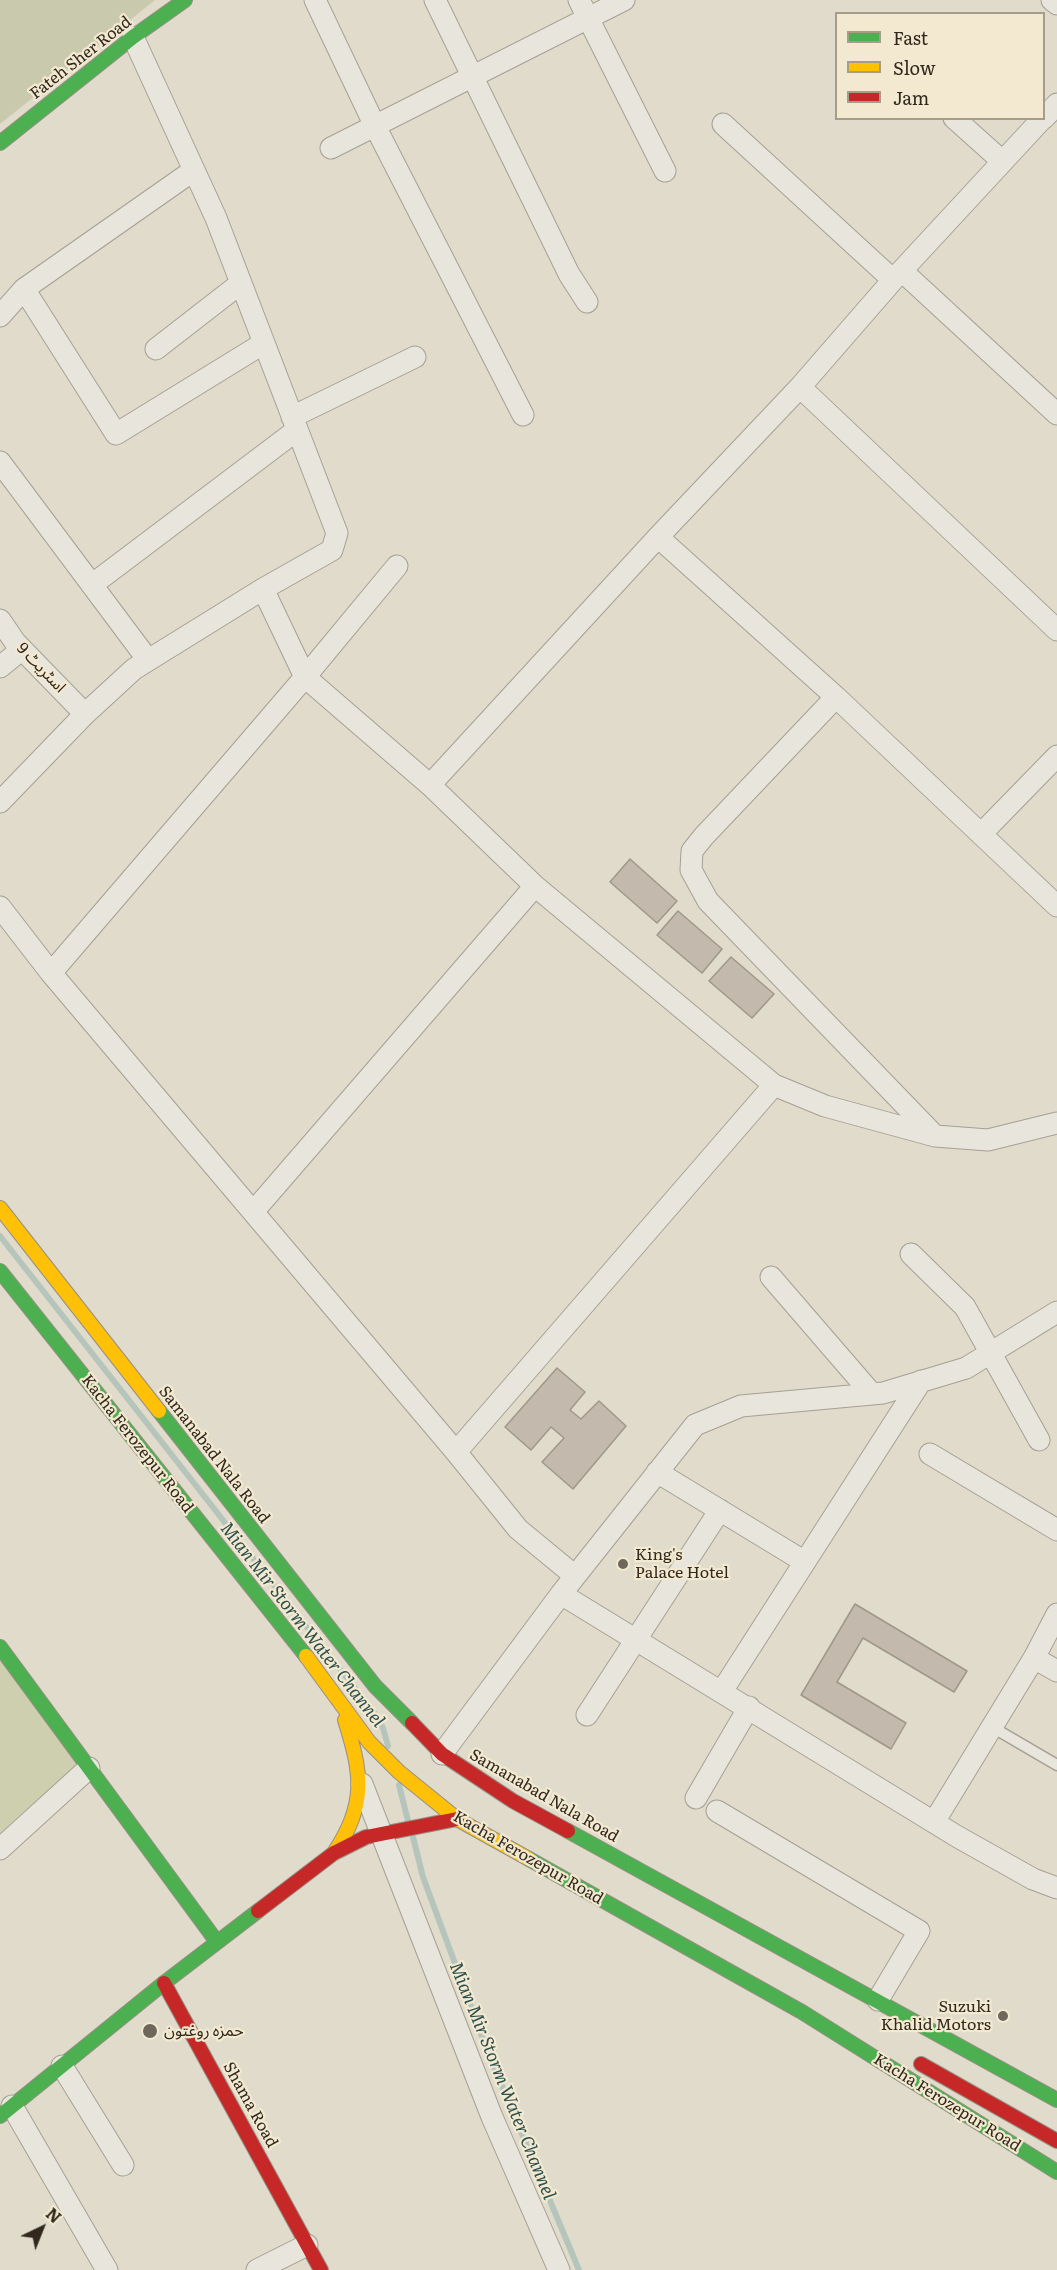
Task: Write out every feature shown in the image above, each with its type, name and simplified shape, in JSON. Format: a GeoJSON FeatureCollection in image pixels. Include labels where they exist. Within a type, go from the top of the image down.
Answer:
{"type":"FeatureCollection","features":[{"type":"Feature","properties":{"kind":"main road","name":"Fateh Sher Road"},"geometry":{"type":"LineString","coordinates":[[0,143],[133,37],[185,0]]}},
{"type":"Feature","properties":{"kind":"main road","name":"Samanabad Nala Road"},"geometry":{"type":"LineString","coordinates":[[0,1208],[375,1686],[442,1754],[513,1800],[1057,2100]]}},
{"type":"Feature","properties":{"kind":"main road","name":"Kacha Ferozepur Road"},"geometry":{"type":"LineString","coordinates":[[0,1271],[338,1698],[369,1742],[399,1772],[457,1819],[802,2012],[1057,2172]]}},
{"type":"Feature","properties":{"kind":"main road"},"geometry":{"type":"LineString","coordinates":[[0,1647],[217,1942]]}},
{"type":"Feature","properties":{"kind":"main road"},"geometry":{"type":"LineString","coordinates":[[334,1852],[346,1838],[358,1809],[357,1757],[338,1698]]}},
{"type":"Feature","properties":{"kind":"main road"},"geometry":{"type":"LineString","coordinates":[[6,2111],[164,1983],[334,1852],[352,1842],[380,1833],[457,1819]]}},
{"type":"Feature","properties":{"kind":"main road","name":"Shama Road"},"geometry":{"type":"LineString","coordinates":[[164,1983],[321,2270]]}},
{"type":"Feature","properties":{"kind":"main road"},"geometry":{"type":"LineString","coordinates":[[802,2012],[868,2037]]}},
{"type":"Feature","properties":{"kind":"main road"},"geometry":{"type":"LineString","coordinates":[[908,2057],[1057,2141]]}},
{"type":"Feature","properties":{"kind":"street"},"geometry":{"type":"LineString","coordinates":[[315,0],[375,126],[523,415]]}},
{"type":"Feature","properties":{"kind":"street"},"geometry":{"type":"LineString","coordinates":[[435,0],[569,274],[587,302]]}},
{"type":"Feature","properties":{"kind":"street"},"geometry":{"type":"LineString","coordinates":[[331,148],[473,76],[584,9],[624,0]]}},
{"type":"Feature","properties":{"kind":"street"},"geometry":{"type":"LineString","coordinates":[[1053,0],[1057,4]]}},
{"type":"Feature","properties":{"kind":"street"},"geometry":{"type":"LineString","coordinates":[[584,9],[665,171]]}},
{"type":"Feature","properties":{"kind":"street"},"geometry":{"type":"LineString","coordinates":[[0,802],[85,714],[134,669],[263,589],[332,550],[337,533],[216,218],[133,37]]}},
{"type":"Feature","properties":{"kind":"street"},"geometry":{"type":"LineString","coordinates":[[1045,116],[1057,104]]}},
{"type":"Feature","properties":{"kind":"street"},"geometry":{"type":"LineString","coordinates":[[956,120],[1002,161]]}},
{"type":"Feature","properties":{"kind":"street"},"geometry":{"type":"LineString","coordinates":[[430,785],[658,537],[800,387],[1041,120]]}},
{"type":"Feature","properties":{"kind":"street"},"geometry":{"type":"LineString","coordinates":[[723,124],[1057,414]]}},
{"type":"Feature","properties":{"kind":"street"},"geometry":{"type":"LineString","coordinates":[[0,316],[24,289],[194,170]]}},
{"type":"Feature","properties":{"kind":"street"},"geometry":{"type":"LineString","coordinates":[[156,349],[241,283]]}},
{"type":"Feature","properties":{"kind":"street"},"geometry":{"type":"LineString","coordinates":[[24,289],[116,434],[264,343]]}},
{"type":"Feature","properties":{"kind":"street"},"geometry":{"type":"LineString","coordinates":[[93,584],[295,423],[415,357]]}},
{"type":"Feature","properties":{"kind":"street"},"geometry":{"type":"LineString","coordinates":[[800,387],[1057,630]]}},
{"type":"Feature","properties":{"kind":"street"},"geometry":{"type":"LineString","coordinates":[[0,462],[148,660]]}},
{"type":"Feature","properties":{"kind":"street"},"geometry":{"type":"LineString","coordinates":[[658,537],[836,698],[1057,906]]}},
{"type":"Feature","properties":{"kind":"street"},"geometry":{"type":"LineString","coordinates":[[51,973],[305,677],[397,566]]}},
{"type":"Feature","properties":{"kind":"street"},"geometry":{"type":"LineString","coordinates":[[263,589],[305,677],[430,785],[535,886],[774,1085],[825,1107],[935,1136],[988,1140],[1057,1123]]}},
{"type":"Feature","properties":{"kind":"street","name":"اسٹریٹ 9"},"geometry":{"type":"LineString","coordinates":[[0,620],[22,649],[85,714]]}},
{"type":"Feature","properties":{"kind":"street"},"geometry":{"type":"LineString","coordinates":[[0,666],[22,649]]}},
{"type":"Feature","properties":{"kind":"street"},"geometry":{"type":"LineString","coordinates":[[836,698],[704,836],[692,851],[691,870],[708,901],[935,1136]]}},
{"type":"Feature","properties":{"kind":"street"},"geometry":{"type":"LineString","coordinates":[[981,834],[1057,756]]}},
{"type":"Feature","properties":{"kind":"street"},"geometry":{"type":"LineString","coordinates":[[253,1212],[535,886]]}},
{"type":"Feature","properties":{"kind":"street"},"geometry":{"type":"LineString","coordinates":[[0,907],[51,973],[331,1307],[456,1452],[518,1529],[575,1576]]}},
{"type":"Feature","properties":{"kind":"street"},"geometry":{"type":"LineString","coordinates":[[456,1452],[774,1085]]}},
{"type":"Feature","properties":{"kind":"street"},"geometry":{"type":"LineString","coordinates":[[911,1254],[965,1307],[1039,1440]]}},
{"type":"Feature","properties":{"kind":"street"},"geometry":{"type":"LineString","coordinates":[[771,1277],[872,1394]]}},
{"type":"Feature","properties":{"kind":"street"},"geometry":{"type":"LineString","coordinates":[[442,1754],[561,1594],[695,1425],[741,1406],[872,1394],[966,1368],[1057,1312]]}},
{"type":"Feature","properties":{"kind":"street"},"geometry":{"type":"LineString","coordinates":[[722,1691],[921,1382]]}},
{"type":"Feature","properties":{"kind":"street"},"geometry":{"type":"LineString","coordinates":[[930,1454],[1057,1530]]}},
{"type":"Feature","properties":{"kind":"street"},"geometry":{"type":"LineString","coordinates":[[657,1472],[805,1562]]}},
{"type":"Feature","properties":{"kind":"street"},"geometry":{"type":"LineString","coordinates":[[587,1715],[720,1510]]}},
{"type":"Feature","properties":{"kind":"street"},"geometry":{"type":"LineString","coordinates":[[561,1594],[934,1822],[1033,1879],[1057,1888]]}},
{"type":"Feature","properties":{"kind":"street"},"geometry":{"type":"LineString","coordinates":[[934,1822],[1034,1658],[1057,1614]]}},
{"type":"Feature","properties":{"kind":"street"},"geometry":{"type":"LineString","coordinates":[[1034,1658],[1057,1671]]}},
{"type":"Feature","properties":{"kind":"street"},"geometry":{"type":"LineString","coordinates":[[696,1798],[749,1707]]}},
{"type":"Feature","properties":{"kind":"street"},"geometry":{"type":"LineString","coordinates":[[0,1849],[89,1768]]}},
{"type":"Feature","properties":{"kind":"street"},"geometry":{"type":"LineString","coordinates":[[358,1772],[492,2117],[559,2270]]}},
{"type":"Feature","properties":{"kind":"street"},"geometry":{"type":"LineString","coordinates":[[717,1811],[919,1931],[878,2000]]}},
{"type":"Feature","properties":{"kind":"street"},"geometry":{"type":"LineString","coordinates":[[62,2066],[123,2165]]}},
{"type":"Feature","properties":{"kind":"street"},"geometry":{"type":"LineString","coordinates":[[6,2111],[106,2270]]}},
{"type":"Feature","properties":{"kind":"street"},"geometry":{"type":"LineString","coordinates":[[257,2270],[307,2245]]}},
{"type":"Feature","properties":{"kind":"lane"},"geometry":{"type":"LineString","coordinates":[[992,1727],[1057,1765]]}},
{"type":"Feature","properties":{"kind":"green space"},"geometry":{"type":"Polygon","coordinates":[[[0,0],[155,0],[0,124],[0,0]]]}},
{"type":"Feature","properties":{"kind":"green space"},"geometry":{"type":"Polygon","coordinates":[[[0,1647],[89,1768],[0,1849],[0,1647]]]}},
{"type":"Feature","properties":{"kind":"building"},"geometry":{"type":"Polygon","coordinates":[[[630,859],[677,901],[657,923],[610,882],[630,859]]]}},
{"type":"Feature","properties":{"kind":"building"},"geometry":{"type":"Polygon","coordinates":[[[678,911],[722,949],[702,973],[657,935],[678,911]]]}},
{"type":"Feature","properties":{"kind":"building"},"geometry":{"type":"Polygon","coordinates":[[[731,957],[774,994],[752,1018],[709,981],[731,957]]]}},
{"type":"Feature","properties":{"kind":"building"},"geometry":{"type":"Polygon","coordinates":[[[557,1368],[585,1392],[570,1410],[581,1419],[599,1401],[626,1426],[573,1489],[542,1462],[564,1438],[551,1427],[531,1450],[505,1427],[557,1368]]]}},
{"type":"Feature","properties":{"kind":"building"},"geometry":{"type":"Polygon","coordinates":[[[855,1604],[967,1671],[954,1692],[863,1638],[837,1682],[906,1723],[891,1749],[801,1695],[855,1604]]]}},
{"type":"Feature","properties":{"kind":"waterway","name":"Mian Mir Storm Water Channel"},"geometry":{"type":"LineString","coordinates":[[0,1236],[376,1715],[383,1728],[388,1746]]}},
{"type":"Feature","properties":{"kind":"waterway","name":"Mian Mir Storm Water Channel"},"geometry":{"type":"LineString","coordinates":[[399,1785],[408,1821]]}},
{"type":"Feature","properties":{"kind":"waterway","name":"Mian Mir Storm Water Channel"},"geometry":{"type":"LineString","coordinates":[[413,1837],[423,1877],[487,2050],[579,2270]]}},
{"type":"Feature","properties":{"kind":"traffic: fast"},"geometry":{"type":"LineString","coordinates":[[0,143],[133,37],[185,0]]}},
{"type":"Feature","properties":{"kind":"traffic: fast"},"geometry":{"type":"LineString","coordinates":[[0,1271],[306,1656]]}},
{"type":"Feature","properties":{"kind":"traffic: fast"},"geometry":{"type":"LineString","coordinates":[[159,1411],[375,1686],[412,1723]]}},
{"type":"Feature","properties":{"kind":"traffic: fast"},"geometry":{"type":"LineString","coordinates":[[0,1647],[217,1942]]}},
{"type":"Feature","properties":{"kind":"traffic: fast"},"geometry":{"type":"LineString","coordinates":[[568,1831],[1057,2100]]}},
{"type":"Feature","properties":{"kind":"traffic: fast"},"geometry":{"type":"LineString","coordinates":[[529,1859],[802,2012],[1057,2172]]}},
{"type":"Feature","properties":{"kind":"traffic: fast"},"geometry":{"type":"LineString","coordinates":[[0,2116],[164,1983],[258,1911]]}},
{"type":"Feature","properties":{"kind":"traffic: slow"},"geometry":{"type":"LineString","coordinates":[[0,1208],[159,1411]]}},
{"type":"Feature","properties":{"kind":"traffic: slow"},"geometry":{"type":"LineString","coordinates":[[306,1656],[369,1742],[399,1772],[457,1819],[529,1859]]}},
{"type":"Feature","properties":{"kind":"traffic: slow"},"geometry":{"type":"LineString","coordinates":[[334,1853],[352,1819],[358,1788],[355,1757],[345,1720]]}},
{"type":"Feature","properties":{"kind":"traffic: jam"},"geometry":{"type":"LineString","coordinates":[[412,1723],[442,1754],[513,1801],[568,1831]]}},
{"type":"Feature","properties":{"kind":"traffic: jam"},"geometry":{"type":"LineString","coordinates":[[258,1911],[334,1853],[366,1837],[457,1819]]}},
{"type":"Feature","properties":{"kind":"traffic: jam"},"geometry":{"type":"LineString","coordinates":[[164,1983],[321,2270]]}},
{"type":"Feature","properties":{"kind":"traffic: jam"},"geometry":{"type":"LineString","coordinates":[[921,2064],[1057,2141]]}},
{"type":"Feature","properties":{"kind":"place","name":"King's Palace Hotel"},"geometry":{"type":"Point","coordinates":[623,1564]}},
{"type":"Feature","properties":{"kind":"place","name":"Suzuki Khalid Motors"},"geometry":{"type":"Point","coordinates":[1003,2016]}},
{"type":"Feature","properties":{"kind":"place","name":"حمزه روغتون"},"geometry":{"type":"Point","coordinates":[150,2031]}}]}
